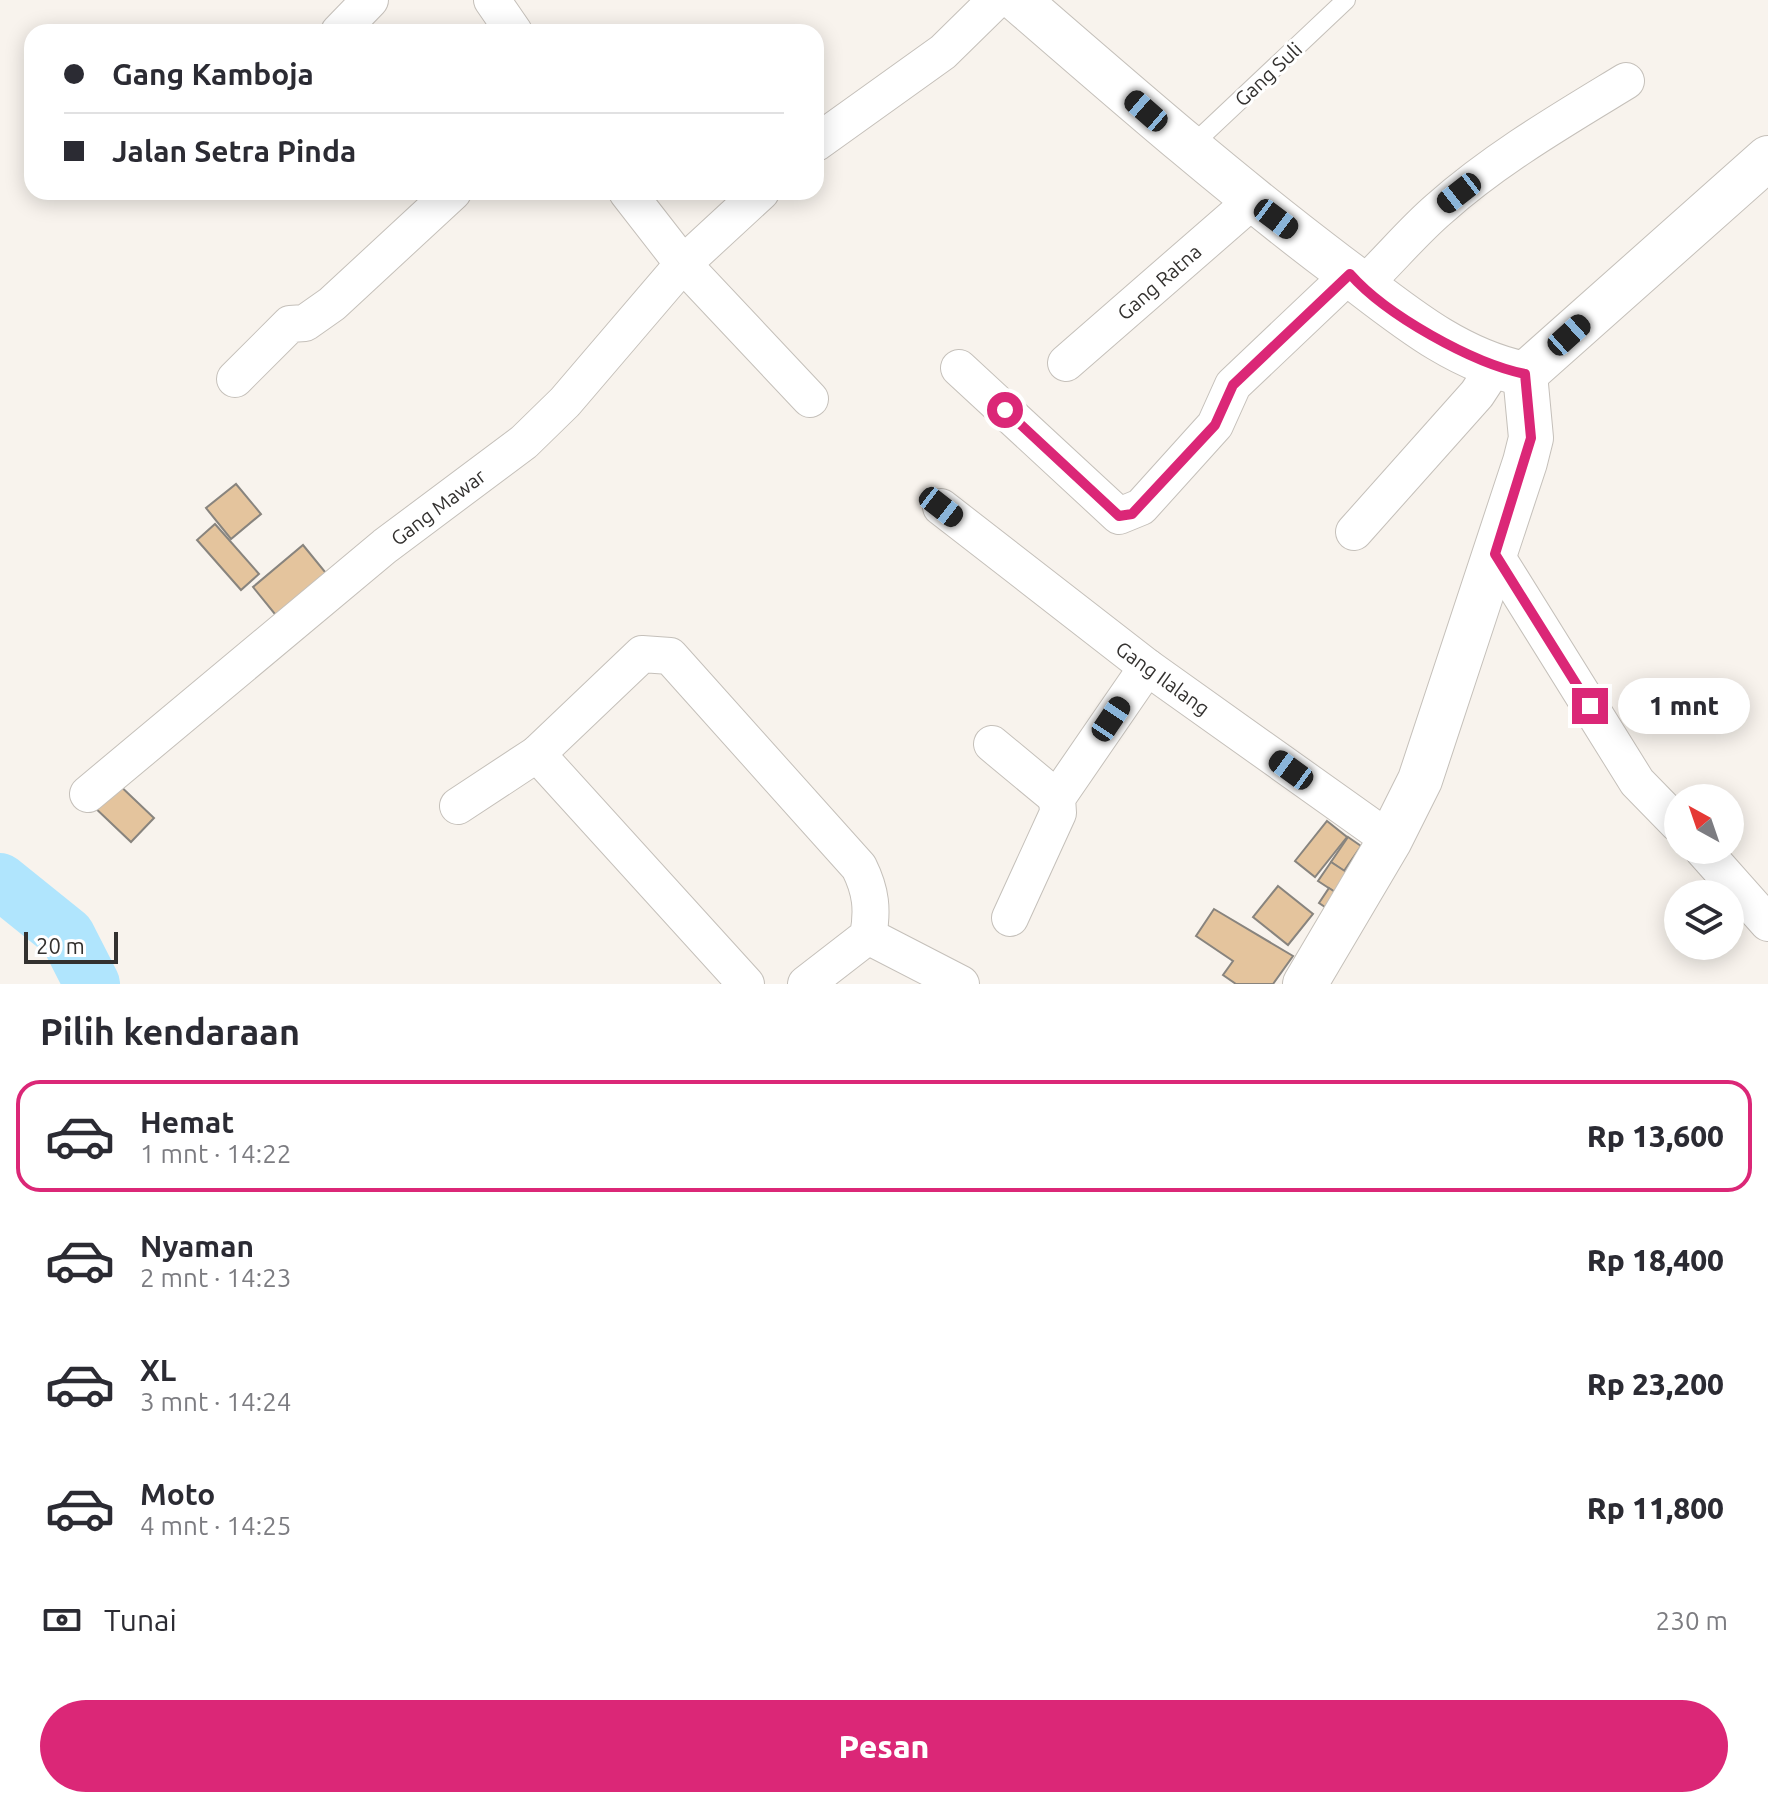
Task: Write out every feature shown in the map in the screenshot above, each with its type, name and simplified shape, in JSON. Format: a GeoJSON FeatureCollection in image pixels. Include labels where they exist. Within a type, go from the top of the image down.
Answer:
{"type":"FeatureCollection","features":[{"type":"Feature","properties":{"kind":"street"},"geometry":{"type":"LineString","coordinates":[[347,24],[370,0]]}},
{"type":"Feature","properties":{"kind":"street"},"geometry":{"type":"LineString","coordinates":[[492,0],[508,24]]}},
{"type":"Feature","properties":{"kind":"street"},"geometry":{"type":"LineString","coordinates":[[824,137],[943,52],[996,0]]}},
{"type":"Feature","properties":{"kind":"street"},"geometry":{"type":"LineString","coordinates":[[1018,0],[1252,201],[1356,281],[1444,342],[1509,371],[1531,438],[1420,780],[1390,840],[1305,984]]}},
{"type":"Feature","properties":{"kind":"street"},"geometry":{"type":"LineString","coordinates":[[959,368],[1119,516],[1132,514],[1215,425],[1233,385],[1479,176],[1546,129],[1626,81]]}},
{"type":"Feature","properties":{"kind":"street"},"geometry":{"type":"LineString","coordinates":[[1354,532],[1477,394],[1768,158]]}},
{"type":"Feature","properties":{"kind":"street"},"geometry":{"type":"LineString","coordinates":[[235,379],[290,324],[305,323],[332,304],[444,200]]}},
{"type":"Feature","properties":{"kind":"street"},"geometry":{"type":"LineString","coordinates":[[633,200],[683,264],[810,399]]}},
{"type":"Feature","properties":{"kind":"street","name":"Gang Mawar"},"geometry":{"type":"LineString","coordinates":[[88,794],[385,546],[524,442],[565,402],[683,264],[752,200]]}},
{"type":"Feature","properties":{"kind":"street","name":"Gang Ratna"},"geometry":{"type":"LineString","coordinates":[[1066,363],[1252,201]]}},
{"type":"Feature","properties":{"kind":"street","name":"Gang Ilalang"},"geometry":{"type":"LineString","coordinates":[[941,507],[1147,667],[1390,840]]}},
{"type":"Feature","properties":{"kind":"street"},"geometry":{"type":"LineString","coordinates":[[1495,554],[1637,782],[1664,810]]}},
{"type":"Feature","properties":{"kind":"street"},"geometry":{"type":"LineString","coordinates":[[458,806],[537,754],[642,654],[670,656],[859,867],[871,898],[868,936],[806,984]]}},
{"type":"Feature","properties":{"kind":"street"},"geometry":{"type":"LineString","coordinates":[[1010,918],[1058,813],[1057,798],[1147,667]]}},
{"type":"Feature","properties":{"kind":"street"},"geometry":{"type":"LineString","coordinates":[[992,744],[1057,798]]}},
{"type":"Feature","properties":{"kind":"street"},"geometry":{"type":"LineString","coordinates":[[537,754],[746,984]]}},
{"type":"Feature","properties":{"kind":"street"},"geometry":{"type":"LineString","coordinates":[[1715,864],[1768,923]]}},
{"type":"Feature","properties":{"kind":"street"},"geometry":{"type":"LineString","coordinates":[[868,936],[961,984]]}},
{"type":"Feature","properties":{"kind":"lane","name":"Gang Suli"},"geometry":{"type":"LineString","coordinates":[[1189,148],[1346,0]]}},
{"type":"Feature","properties":{"kind":"building"},"geometry":{"type":"Polygon","coordinates":[[[236,484],[261,514],[231,539],[206,508],[236,484]]]}},
{"type":"Feature","properties":{"kind":"building"},"geometry":{"type":"Polygon","coordinates":[[[215,524],[259,574],[241,590],[197,540],[215,524]]]}},
{"type":"Feature","properties":{"kind":"building"},"geometry":{"type":"Polygon","coordinates":[[[303,545],[330,578],[279,619],[253,587],[303,545]]]}},
{"type":"Feature","properties":{"kind":"building"},"geometry":{"type":"Polygon","coordinates":[[[114,780],[154,818],[131,842],[91,804],[114,780]]]}},
{"type":"Feature","properties":{"kind":"building"},"geometry":{"type":"Polygon","coordinates":[[[1327,821],[1347,837],[1315,877],[1295,861],[1327,821]]]}},
{"type":"Feature","properties":{"kind":"building"},"geometry":{"type":"Polygon","coordinates":[[[1348,837],[1361,846],[1344,871],[1331,862],[1348,837]]]}},
{"type":"Feature","properties":{"kind":"building"},"geometry":{"type":"Polygon","coordinates":[[[1331,862],[1360,881],[1347,900],[1318,881],[1331,862]]]}},
{"type":"Feature","properties":{"kind":"building"},"geometry":{"type":"Polygon","coordinates":[[[1278,886],[1313,914],[1288,945],[1253,917],[1278,886]]]}},
{"type":"Feature","properties":{"kind":"building"},"geometry":{"type":"Polygon","coordinates":[[[1329,888],[1347,900],[1337,915],[1319,903],[1329,888]]]}},
{"type":"Feature","properties":{"kind":"building"},"geometry":{"type":"Polygon","coordinates":[[[1214,909],[1293,956],[1273,984],[1236,984],[1223,975],[1233,961],[1196,936],[1214,909]]]}},
{"type":"Feature","properties":{"kind":"waterway"},"geometry":{"type":"LineString","coordinates":[[0,881],[67,935],[92,984]]}},
{"type":"Feature","properties":{"kind":"route"},"geometry":{"type":"LineString","coordinates":[[1005,410],[1119,516],[1132,514],[1220,419],[1233,385],[1350,274],[1361,287],[1444,342],[1494,368],[1525,374],[1531,438],[1495,554],[1590,706]]}}]}
